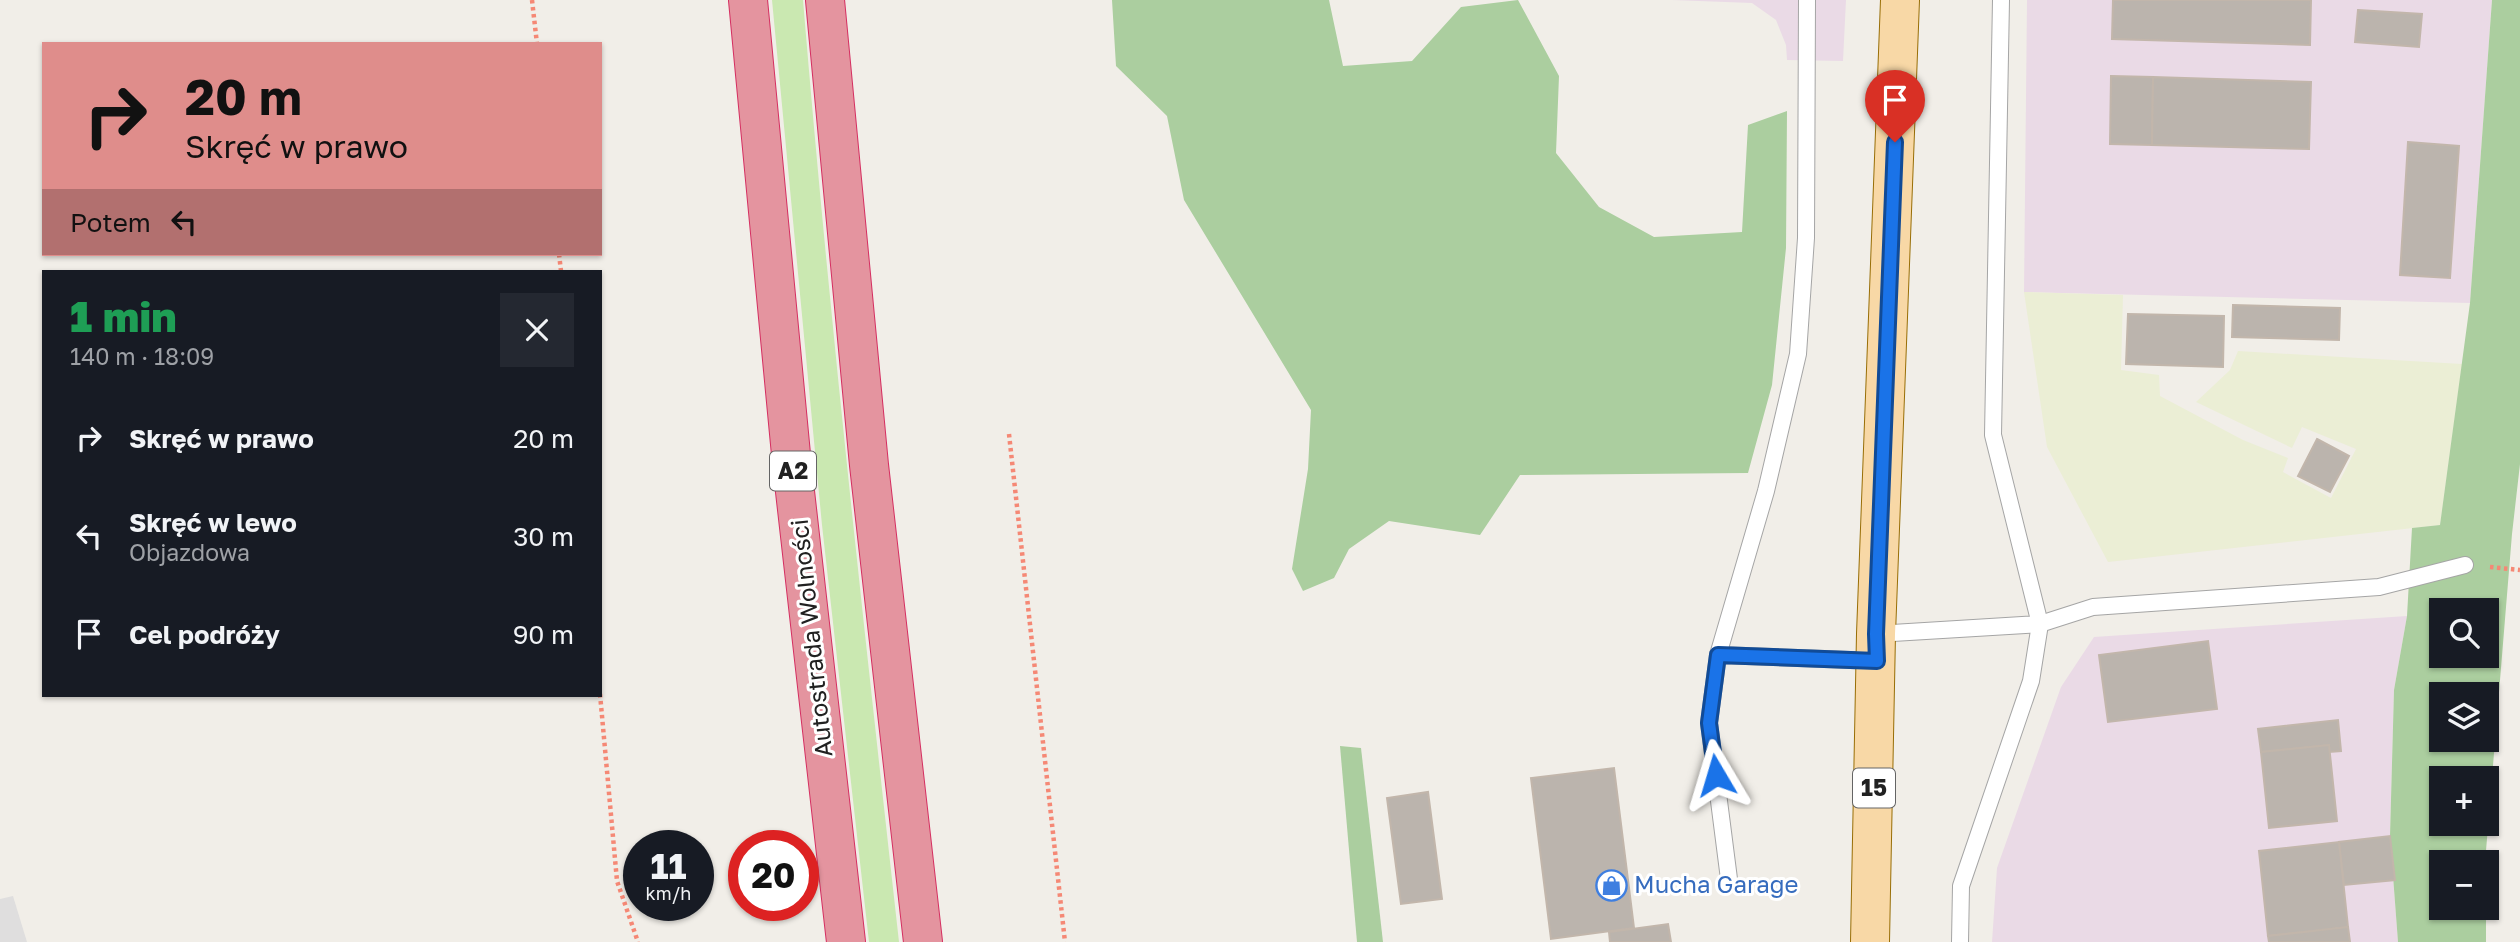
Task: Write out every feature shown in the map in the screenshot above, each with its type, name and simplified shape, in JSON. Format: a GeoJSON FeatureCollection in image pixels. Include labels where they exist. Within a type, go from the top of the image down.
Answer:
{"type":"FeatureCollection","features":[{"type":"Feature","properties":{"kind":"highway","name":"Autostrada Wolności"},"geometry":{"type":"LineString","coordinates":[[748,0],[792,465],[846,942]]}},
{"type":"Feature","properties":{"kind":"highway"},"geometry":{"type":"LineString","coordinates":[[825,0],[869,465],[923,942]]}},
{"type":"Feature","properties":{"kind":"main road","name":"15"},"geometry":{"type":"LineString","coordinates":[[1870,942],[1876,647],[1900,0]]}},
{"type":"Feature","properties":{"kind":"lane"},"geometry":{"type":"LineString","coordinates":[[1729,879],[1709,723],[1718,655],[1766,491],[1798,354],[1806,238],[1807,0]]}},
{"type":"Feature","properties":{"kind":"lane"},"geometry":{"type":"LineString","coordinates":[[1960,942],[1961,886],[2031,681],[2040,624],[1993,435],[2001,0]]}},
{"type":"Feature","properties":{"kind":"lane"},"geometry":{"type":"LineString","coordinates":[[1718,655],[1876,647],[2040,624],[2093,607],[2379,587],[2465,565]]}},
{"type":"Feature","properties":{"kind":"path"},"geometry":{"type":"LineString","coordinates":[[532,0],[537,42]]}},
{"type":"Feature","properties":{"kind":"path"},"geometry":{"type":"LineString","coordinates":[[1009,434],[1065,942]]}},
{"type":"Feature","properties":{"kind":"path"},"geometry":{"type":"LineString","coordinates":[[600,697],[617,881],[638,942]]}},
{"type":"Feature","properties":{"kind":"shaded area"},"geometry":{"type":"Polygon","coordinates":[[[1672,0],[1846,0],[1843,61],[1787,60],[1786,45],[1776,20],[1752,3],[1672,0]]]}},
{"type":"Feature","properties":{"kind":"shaded area"},"geometry":{"type":"Polygon","coordinates":[[[2027,0],[2492,0],[2470,303],[2024,292],[2027,0]]]}},
{"type":"Feature","properties":{"kind":"shaded area"},"geometry":{"type":"Polygon","coordinates":[[[2407,616],[2394,690],[2390,836],[2398,942],[1992,942],[1997,868],[2061,687],[2094,637],[2407,616]]]}},
{"type":"Feature","properties":{"kind":"shaded area"},"geometry":{"type":"Polygon","coordinates":[[[13,896],[27,942],[0,942],[0,899],[13,896]]]}},
{"type":"Feature","properties":{"kind":"green space"},"geometry":{"type":"Polygon","coordinates":[[[772,0],[803,0],[836,354],[899,942],[869,942],[822,525],[772,0]]]}},
{"type":"Feature","properties":{"kind":"green space"},"geometry":{"type":"Polygon","coordinates":[[[1112,0],[1329,0],[1343,66],[1412,61],[1461,7],[1518,0],[1559,76],[1556,153],[1599,207],[1654,237],[1742,232],[1748,125],[1787,111],[1786,248],[1772,385],[1748,473],[1520,475],[1480,535],[1389,521],[1349,549],[1334,578],[1303,591],[1292,569],[1308,469],[1311,410],[1184,200],[1167,116],[1116,66],[1112,0]]]}},
{"type":"Feature","properties":{"kind":"green space"},"geometry":{"type":"Polygon","coordinates":[[[2492,0],[2520,0],[2520,464],[2499,692],[2499,682],[2429,682],[2429,752],[2494,752],[2493,766],[2429,766],[2429,836],[2487,836],[2486,850],[2429,850],[2429,920],[2486,920],[2486,942],[2398,942],[2390,836],[2394,690],[2407,616],[2412,528],[2440,525],[2470,303],[2492,0]]]}},
{"type":"Feature","properties":{"kind":"green space"},"geometry":{"type":"Polygon","coordinates":[[[2024,292],[2123,295],[2121,370],[2159,375],[2160,396],[2243,440],[2288,458],[2283,472],[2331,498],[2356,449],[2302,427],[2292,448],[2196,402],[2230,370],[2238,351],[2462,364],[2440,525],[2108,562],[2047,447],[2024,292]]]}},
{"type":"Feature","properties":{"kind":"green space"},"geometry":{"type":"Polygon","coordinates":[[[1340,746],[1361,748],[1383,942],[1357,942],[1340,746]]]}},
{"type":"Feature","properties":{"kind":"building"},"geometry":{"type":"Polygon","coordinates":[[[2113,0],[2311,0],[2310,45],[2112,39],[2113,0]]]}},
{"type":"Feature","properties":{"kind":"building"},"geometry":{"type":"Polygon","coordinates":[[[2358,10],[2422,14],[2419,47],[2355,42],[2358,10]]]}},
{"type":"Feature","properties":{"kind":"building"},"geometry":{"type":"Polygon","coordinates":[[[2111,76],[2153,77],[2152,145],[2110,144],[2111,76]]]}},
{"type":"Feature","properties":{"kind":"building"},"geometry":{"type":"Polygon","coordinates":[[[2153,77],[2311,82],[2309,149],[2152,145],[2153,77]]]}},
{"type":"Feature","properties":{"kind":"building"},"geometry":{"type":"Polygon","coordinates":[[[2408,142],[2459,146],[2450,278],[2400,275],[2408,142]]]}},
{"type":"Feature","properties":{"kind":"building"},"geometry":{"type":"Polygon","coordinates":[[[2233,305],[2340,308],[2339,340],[2232,337],[2233,305]]]}},
{"type":"Feature","properties":{"kind":"building"},"geometry":{"type":"Polygon","coordinates":[[[2128,314],[2224,316],[2223,367],[2126,364],[2128,314]]]}},
{"type":"Feature","properties":{"kind":"building"},"geometry":{"type":"Polygon","coordinates":[[[2317,439],[2349,456],[2330,492],[2298,476],[2317,439]]]}},
{"type":"Feature","properties":{"kind":"building"},"geometry":{"type":"Polygon","coordinates":[[[2208,641],[2217,709],[2108,722],[2099,655],[2208,641]]]}},
{"type":"Feature","properties":{"kind":"building"},"geometry":{"type":"Polygon","coordinates":[[[2338,720],[2341,751],[2329,752],[2329,745],[2261,752],[2258,729],[2338,720]]]}},
{"type":"Feature","properties":{"kind":"building"},"geometry":{"type":"Polygon","coordinates":[[[2329,745],[2337,821],[2269,828],[2261,752],[2329,745]]]}},
{"type":"Feature","properties":{"kind":"building"},"geometry":{"type":"Polygon","coordinates":[[[1614,768],[1634,928],[1551,939],[1531,778],[1614,768]]]}},
{"type":"Feature","properties":{"kind":"building"},"geometry":{"type":"Polygon","coordinates":[[[1428,792],[1442,899],[1401,904],[1387,798],[1428,792]]]}},
{"type":"Feature","properties":{"kind":"building"},"geometry":{"type":"Polygon","coordinates":[[[2390,836],[2395,880],[2344,885],[2339,842],[2390,836]]]}},
{"type":"Feature","properties":{"kind":"building"},"geometry":{"type":"Polygon","coordinates":[[[2339,842],[2348,927],[2268,936],[2259,851],[2339,842]]]}},
{"type":"Feature","properties":{"kind":"building"},"geometry":{"type":"Polygon","coordinates":[[[1668,924],[1671,942],[1610,942],[1609,932],[1668,924]]]}},
{"type":"Feature","properties":{"kind":"building"},"geometry":{"type":"Polygon","coordinates":[[[2348,927],[2350,942],[2269,942],[2268,936],[2348,927]]]}},
{"type":"Feature","properties":{"kind":"place","name":"Mucha Garage"},"geometry":{"type":"Point","coordinates":[1611,885]}},
{"type":"Feature","properties":{"kind":"route"},"geometry":{"type":"LineString","coordinates":[[1716,775],[1709,723],[1718,655],[1877,661],[1895,142]]}}]}
